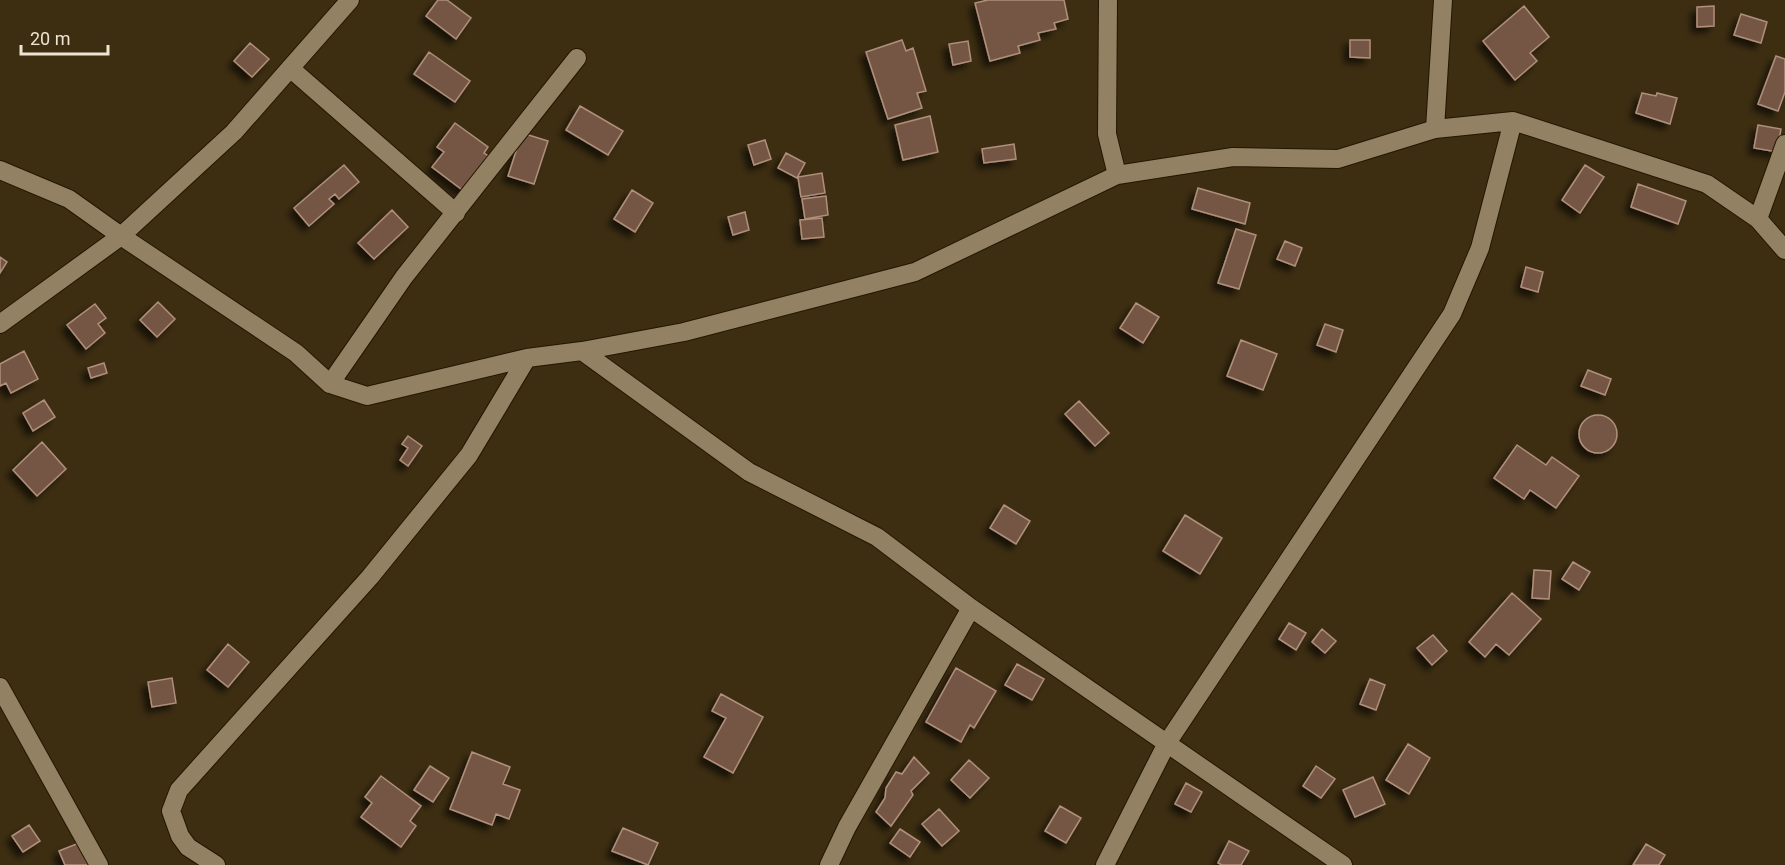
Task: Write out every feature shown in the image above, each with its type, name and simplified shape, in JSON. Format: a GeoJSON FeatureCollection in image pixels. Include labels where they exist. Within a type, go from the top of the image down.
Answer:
{"type":"FeatureCollection","features":[{"type":"Feature","properties":{"kind":"street"},"geometry":{"type":"LineString","coordinates":[[0,324],[121,236],[234,132],[350,0]]}},
{"type":"Feature","properties":{"kind":"street"},"geometry":{"type":"LineString","coordinates":[[1108,0],[1107,134],[1117,175]]}},
{"type":"Feature","properties":{"kind":"street"},"geometry":{"type":"LineString","coordinates":[[1435,129],[1443,0]]}},
{"type":"Feature","properties":{"kind":"street"},"geometry":{"type":"LineString","coordinates":[[330,384],[404,277],[577,58]]}},
{"type":"Feature","properties":{"kind":"street"},"geometry":{"type":"LineString","coordinates":[[290,68],[456,213]]}},
{"type":"Feature","properties":{"kind":"street"},"geometry":{"type":"LineString","coordinates":[[1105,865],[1167,743],[1452,314],[1480,248],[1513,121]]}},
{"type":"Feature","properties":{"kind":"street"},"geometry":{"type":"LineString","coordinates":[[0,170],[69,199],[296,353],[330,384],[367,396],[527,358],[582,351],[684,332],[915,272],[1117,175],[1233,157],[1338,159],[1435,129],[1513,121],[1707,184],[1758,219],[1785,250]]}},
{"type":"Feature","properties":{"kind":"street"},"geometry":{"type":"LineString","coordinates":[[1758,219],[1785,144]]}},
{"type":"Feature","properties":{"kind":"street"},"geometry":{"type":"LineString","coordinates":[[582,351],[748,472],[878,537],[971,608],[1343,865]]}},
{"type":"Feature","properties":{"kind":"street"},"geometry":{"type":"LineString","coordinates":[[216,865],[188,847],[180,836],[171,810],[178,790],[370,577],[469,454],[527,358]]}},
{"type":"Feature","properties":{"kind":"street"},"geometry":{"type":"LineString","coordinates":[[829,865],[847,827],[971,608]]}},
{"type":"Feature","properties":{"kind":"street"},"geometry":{"type":"LineString","coordinates":[[0,687],[99,865]]}},
{"type":"Feature","properties":{"kind":"building"},"geometry":{"type":"Polygon","coordinates":[[[438,0],[447,0],[471,18],[456,39],[426,16],[438,0]]]}},
{"type":"Feature","properties":{"kind":"building"},"geometry":{"type":"Polygon","coordinates":[[[988,0],[1064,0],[1068,19],[1054,23],[1056,29],[1038,33],[1040,40],[1018,46],[1020,53],[990,61],[975,3],[988,0]]]}},
{"type":"Feature","properties":{"kind":"building"},"geometry":{"type":"Polygon","coordinates":[[[1524,6],[1549,37],[1530,53],[1537,61],[1515,80],[1483,41],[1524,6]]]}},
{"type":"Feature","properties":{"kind":"building"},"geometry":{"type":"Polygon","coordinates":[[[1714,6],[1714,26],[1697,27],[1697,7],[1714,6]]]}},
{"type":"Feature","properties":{"kind":"building"},"geometry":{"type":"Polygon","coordinates":[[[1741,14],[1767,22],[1761,43],[1734,35],[1741,14]]]}},
{"type":"Feature","properties":{"kind":"building"},"geometry":{"type":"Polygon","coordinates":[[[902,40],[906,51],[913,48],[926,91],[917,93],[922,108],[888,119],[866,52],[902,40]]]}},
{"type":"Feature","properties":{"kind":"building"},"geometry":{"type":"Polygon","coordinates":[[[1350,40],[1370,40],[1370,58],[1350,57],[1350,40]]]}},
{"type":"Feature","properties":{"kind":"building"},"geometry":{"type":"Polygon","coordinates":[[[968,41],[971,61],[953,65],[949,44],[968,41]]]}},
{"type":"Feature","properties":{"kind":"building"},"geometry":{"type":"Polygon","coordinates":[[[250,43],[269,59],[252,77],[234,61],[250,43]]]}},
{"type":"Feature","properties":{"kind":"building"},"geometry":{"type":"Polygon","coordinates":[[[429,52],[470,81],[455,102],[414,74],[429,52]]]}},
{"type":"Feature","properties":{"kind":"building"},"geometry":{"type":"Polygon","coordinates":[[[1776,56],[1785,59],[1785,92],[1778,111],[1758,104],[1776,56]]]}},
{"type":"Feature","properties":{"kind":"building"},"geometry":{"type":"Polygon","coordinates":[[[1642,93],[1656,96],[1657,93],[1677,98],[1670,124],[1636,113],[1642,93]]]}},
{"type":"Feature","properties":{"kind":"building"},"geometry":{"type":"Polygon","coordinates":[[[580,106],[623,131],[608,155],[566,130],[580,106]]]}},
{"type":"Feature","properties":{"kind":"building"},"geometry":{"type":"Polygon","coordinates":[[[930,116],[938,152],[903,160],[895,125],[930,116]]]}},
{"type":"Feature","properties":{"kind":"building"},"geometry":{"type":"Polygon","coordinates":[[[455,123],[488,147],[484,153],[490,157],[465,192],[432,167],[444,152],[437,147],[455,123]]]}},
{"type":"Feature","properties":{"kind":"building"},"geometry":{"type":"Polygon","coordinates":[[[1758,125],[1781,129],[1777,152],[1754,148],[1758,125]]]}},
{"type":"Feature","properties":{"kind":"building"},"geometry":{"type":"Polygon","coordinates":[[[522,133],[548,141],[534,184],[508,176],[522,133]]]}},
{"type":"Feature","properties":{"kind":"building"},"geometry":{"type":"Polygon","coordinates":[[[765,140],[771,159],[754,165],[748,145],[765,140]]]}},
{"type":"Feature","properties":{"kind":"building"},"geometry":{"type":"Polygon","coordinates":[[[1014,144],[1016,159],[984,163],[982,149],[1014,144]]]}},
{"type":"Feature","properties":{"kind":"building"},"geometry":{"type":"Polygon","coordinates":[[[786,153],[805,163],[797,178],[778,168],[786,153]]]}},
{"type":"Feature","properties":{"kind":"building"},"geometry":{"type":"Polygon","coordinates":[[[344,165],[359,182],[339,199],[335,194],[329,199],[334,204],[309,226],[294,208],[344,165]]]}},
{"type":"Feature","properties":{"kind":"building"},"geometry":{"type":"Polygon","coordinates":[[[1585,165],[1604,177],[1580,213],[1562,200],[1585,165]]]}},
{"type":"Feature","properties":{"kind":"building"},"geometry":{"type":"Polygon","coordinates":[[[822,173],[825,193],[801,197],[798,177],[822,173]]]}},
{"type":"Feature","properties":{"kind":"building"},"geometry":{"type":"Polygon","coordinates":[[[1638,184],[1686,201],[1678,224],[1631,207],[1638,184]]]}},
{"type":"Feature","properties":{"kind":"building"},"geometry":{"type":"Polygon","coordinates":[[[1198,188],[1250,203],[1245,224],[1192,209],[1198,188]]]}},
{"type":"Feature","properties":{"kind":"building"},"geometry":{"type":"Polygon","coordinates":[[[632,190],[653,203],[635,232],[614,219],[632,190]]]}},
{"type":"Feature","properties":{"kind":"building"},"geometry":{"type":"Polygon","coordinates":[[[826,196],[828,215],[805,219],[802,199],[826,196]]]}},
{"type":"Feature","properties":{"kind":"building"},"geometry":{"type":"Polygon","coordinates":[[[392,210],[408,227],[374,259],[358,243],[392,210]]]}},
{"type":"Feature","properties":{"kind":"building"},"geometry":{"type":"Polygon","coordinates":[[[745,212],[749,230],[733,235],[728,217],[745,212]]]}},
{"type":"Feature","properties":{"kind":"building"},"geometry":{"type":"Polygon","coordinates":[[[822,218],[824,237],[802,239],[800,220],[822,218]]]}},
{"type":"Feature","properties":{"kind":"building"},"geometry":{"type":"Polygon","coordinates":[[[1236,229],[1256,235],[1239,289],[1218,283],[1236,229]]]}},
{"type":"Feature","properties":{"kind":"building"},"geometry":{"type":"Polygon","coordinates":[[[1285,241],[1302,248],[1295,266],[1277,259],[1285,241]]]}},
{"type":"Feature","properties":{"kind":"building"},"geometry":{"type":"Polygon","coordinates":[[[0,257],[7,262],[0,273],[0,257]]]}},
{"type":"Feature","properties":{"kind":"building"},"geometry":{"type":"Polygon","coordinates":[[[1526,267],[1543,272],[1538,292],[1521,287],[1526,267]]]}},
{"type":"Feature","properties":{"kind":"building"},"geometry":{"type":"Polygon","coordinates":[[[158,302],[175,319],[157,337],[140,320],[158,302]]]}},
{"type":"Feature","properties":{"kind":"building"},"geometry":{"type":"Polygon","coordinates":[[[1136,303],[1159,317],[1143,343],[1120,328],[1136,303]]]}},
{"type":"Feature","properties":{"kind":"building"},"geometry":{"type":"Polygon","coordinates":[[[95,304],[106,318],[98,324],[105,333],[86,349],[67,325],[95,304]]]}},
{"type":"Feature","properties":{"kind":"building"},"geometry":{"type":"Polygon","coordinates":[[[1325,324],[1343,330],[1336,352],[1317,345],[1325,324]]]}},
{"type":"Feature","properties":{"kind":"building"},"geometry":{"type":"Polygon","coordinates":[[[1241,340],[1277,354],[1263,390],[1227,376],[1241,340]]]}},
{"type":"Feature","properties":{"kind":"building"},"geometry":{"type":"Polygon","coordinates":[[[24,351],[38,379],[11,393],[6,383],[0,386],[0,364],[24,351]]]}},
{"type":"Feature","properties":{"kind":"building"},"geometry":{"type":"Polygon","coordinates":[[[104,363],[107,373],[91,378],[88,368],[104,363]]]}},
{"type":"Feature","properties":{"kind":"building"},"geometry":{"type":"Polygon","coordinates":[[[1588,370],[1611,379],[1605,395],[1581,386],[1588,370]]]}},
{"type":"Feature","properties":{"kind":"building"},"geometry":{"type":"Polygon","coordinates":[[[44,400],[55,417],[33,431],[23,413],[44,400]]]}},
{"type":"Feature","properties":{"kind":"building"},"geometry":{"type":"Polygon","coordinates":[[[1079,401],[1109,433],[1095,446],[1065,414],[1079,401]]]}},
{"type":"Feature","properties":{"kind":"building"},"geometry":{"type":"Polygon","coordinates":[[[1598,415],[1611,421],[1617,434],[1611,447],[1598,453],[1585,447],[1579,434],[1585,421],[1598,415]]]}},
{"type":"Feature","properties":{"kind":"building"},"geometry":{"type":"Polygon","coordinates":[[[408,436],[422,446],[408,466],[400,460],[408,448],[402,444],[408,436]]]}},
{"type":"Feature","properties":{"kind":"building"},"geometry":{"type":"Polygon","coordinates":[[[42,442],[66,469],[37,496],[13,470],[42,442]]]}},
{"type":"Feature","properties":{"kind":"building"},"geometry":{"type":"Polygon","coordinates":[[[1517,445],[1546,465],[1552,457],[1579,476],[1556,508],[1530,490],[1524,499],[1494,478],[1517,445]]]}},
{"type":"Feature","properties":{"kind":"building"},"geometry":{"type":"Polygon","coordinates":[[[1004,505],[1030,521],[1016,544],[990,528],[1004,505]]]}},
{"type":"Feature","properties":{"kind":"building"},"geometry":{"type":"Polygon","coordinates":[[[1185,515],[1222,538],[1200,574],[1163,551],[1185,515]]]}},
{"type":"Feature","properties":{"kind":"building"},"geometry":{"type":"Polygon","coordinates":[[[1573,562],[1590,572],[1579,590],[1562,579],[1573,562]]]}},
{"type":"Feature","properties":{"kind":"building"},"geometry":{"type":"Polygon","coordinates":[[[1534,570],[1551,571],[1549,599],[1532,598],[1534,570]]]}},
{"type":"Feature","properties":{"kind":"building"},"geometry":{"type":"Polygon","coordinates":[[[1512,593],[1541,619],[1509,655],[1496,644],[1485,657],[1469,642],[1512,593]]]}},
{"type":"Feature","properties":{"kind":"building"},"geometry":{"type":"Polygon","coordinates":[[[1289,623],[1306,633],[1296,650],[1279,639],[1289,623]]]}},
{"type":"Feature","properties":{"kind":"building"},"geometry":{"type":"Polygon","coordinates":[[[1322,629],[1336,641],[1325,653],[1312,642],[1322,629]]]}},
{"type":"Feature","properties":{"kind":"building"},"geometry":{"type":"Polygon","coordinates":[[[1433,635],[1447,651],[1432,665],[1417,648],[1433,635]]]}},
{"type":"Feature","properties":{"kind":"building"},"geometry":{"type":"Polygon","coordinates":[[[228,644],[249,662],[228,687],[207,670],[228,644]]]}},
{"type":"Feature","properties":{"kind":"building"},"geometry":{"type":"Polygon","coordinates":[[[1017,664],[1044,679],[1032,700],[1005,685],[1017,664]]]}},
{"type":"Feature","properties":{"kind":"building"},"geometry":{"type":"Polygon","coordinates":[[[956,668],[996,691],[974,728],[970,725],[961,742],[926,722],[956,668]]]}},
{"type":"Feature","properties":{"kind":"building"},"geometry":{"type":"Polygon","coordinates":[[[172,678],[176,703],[152,707],[148,682],[172,678]]]}},
{"type":"Feature","properties":{"kind":"building"},"geometry":{"type":"Polygon","coordinates":[[[1370,679],[1385,685],[1376,710],[1360,704],[1370,679]]]}},
{"type":"Feature","properties":{"kind":"building"},"geometry":{"type":"Polygon","coordinates":[[[721,694],[763,717],[733,773],[704,757],[726,718],[712,711],[721,694]]]}},
{"type":"Feature","properties":{"kind":"building"},"geometry":{"type":"Polygon","coordinates":[[[1408,744],[1430,758],[1409,794],[1386,780],[1408,744]]]}},
{"type":"Feature","properties":{"kind":"building"},"geometry":{"type":"Polygon","coordinates":[[[472,752],[510,767],[503,784],[520,790],[509,819],[496,814],[492,825],[450,809],[472,752]]]}},
{"type":"Feature","properties":{"kind":"building"},"geometry":{"type":"Polygon","coordinates":[[[914,757],[929,773],[911,791],[913,795],[891,826],[876,812],[896,772],[902,774],[914,757]]]}},
{"type":"Feature","properties":{"kind":"building"},"geometry":{"type":"Polygon","coordinates":[[[969,760],[989,778],[970,798],[951,780],[969,760]]]}},
{"type":"Feature","properties":{"kind":"building"},"geometry":{"type":"Polygon","coordinates":[[[430,766],[449,778],[433,802],[414,790],[430,766]]]}},
{"type":"Feature","properties":{"kind":"building"},"geometry":{"type":"Polygon","coordinates":[[[1316,766],[1335,779],[1321,798],[1303,786],[1316,766]]]}},
{"type":"Feature","properties":{"kind":"building"},"geometry":{"type":"Polygon","coordinates":[[[381,776],[421,806],[410,821],[416,826],[401,847],[361,817],[372,803],[365,797],[381,776]]]}},
{"type":"Feature","properties":{"kind":"building"},"geometry":{"type":"Polygon","coordinates":[[[1373,777],[1385,804],[1355,817],[1343,790],[1373,777]]]}},
{"type":"Feature","properties":{"kind":"building"},"geometry":{"type":"Polygon","coordinates":[[[1186,783],[1202,792],[1191,812],[1175,804],[1186,783]]]}},
{"type":"Feature","properties":{"kind":"building"},"geometry":{"type":"Polygon","coordinates":[[[1060,806],[1081,818],[1066,843],[1045,831],[1060,806]]]}},
{"type":"Feature","properties":{"kind":"building"},"geometry":{"type":"Polygon","coordinates":[[[939,809],[959,831],[942,846],[922,824],[939,809]]]}},
{"type":"Feature","properties":{"kind":"building"},"geometry":{"type":"Polygon","coordinates":[[[29,825],[40,841],[23,852],[12,836],[29,825]]]}},
{"type":"Feature","properties":{"kind":"building"},"geometry":{"type":"Polygon","coordinates":[[[623,828],[658,843],[648,865],[612,851],[623,828]]]}},
{"type":"Feature","properties":{"kind":"building"},"geometry":{"type":"Polygon","coordinates":[[[900,829],[920,842],[910,857],[890,843],[900,829]]]}},
{"type":"Feature","properties":{"kind":"building"},"geometry":{"type":"Polygon","coordinates":[[[1229,841],[1249,851],[1241,865],[1218,863],[1229,841]]]}},
{"type":"Feature","properties":{"kind":"building"},"geometry":{"type":"Polygon","coordinates":[[[79,843],[88,865],[65,865],[59,851],[79,843]]]}},
{"type":"Feature","properties":{"kind":"building"},"geometry":{"type":"Polygon","coordinates":[[[1646,844],[1665,855],[1659,865],[1633,865],[1646,844]]]}}]}
